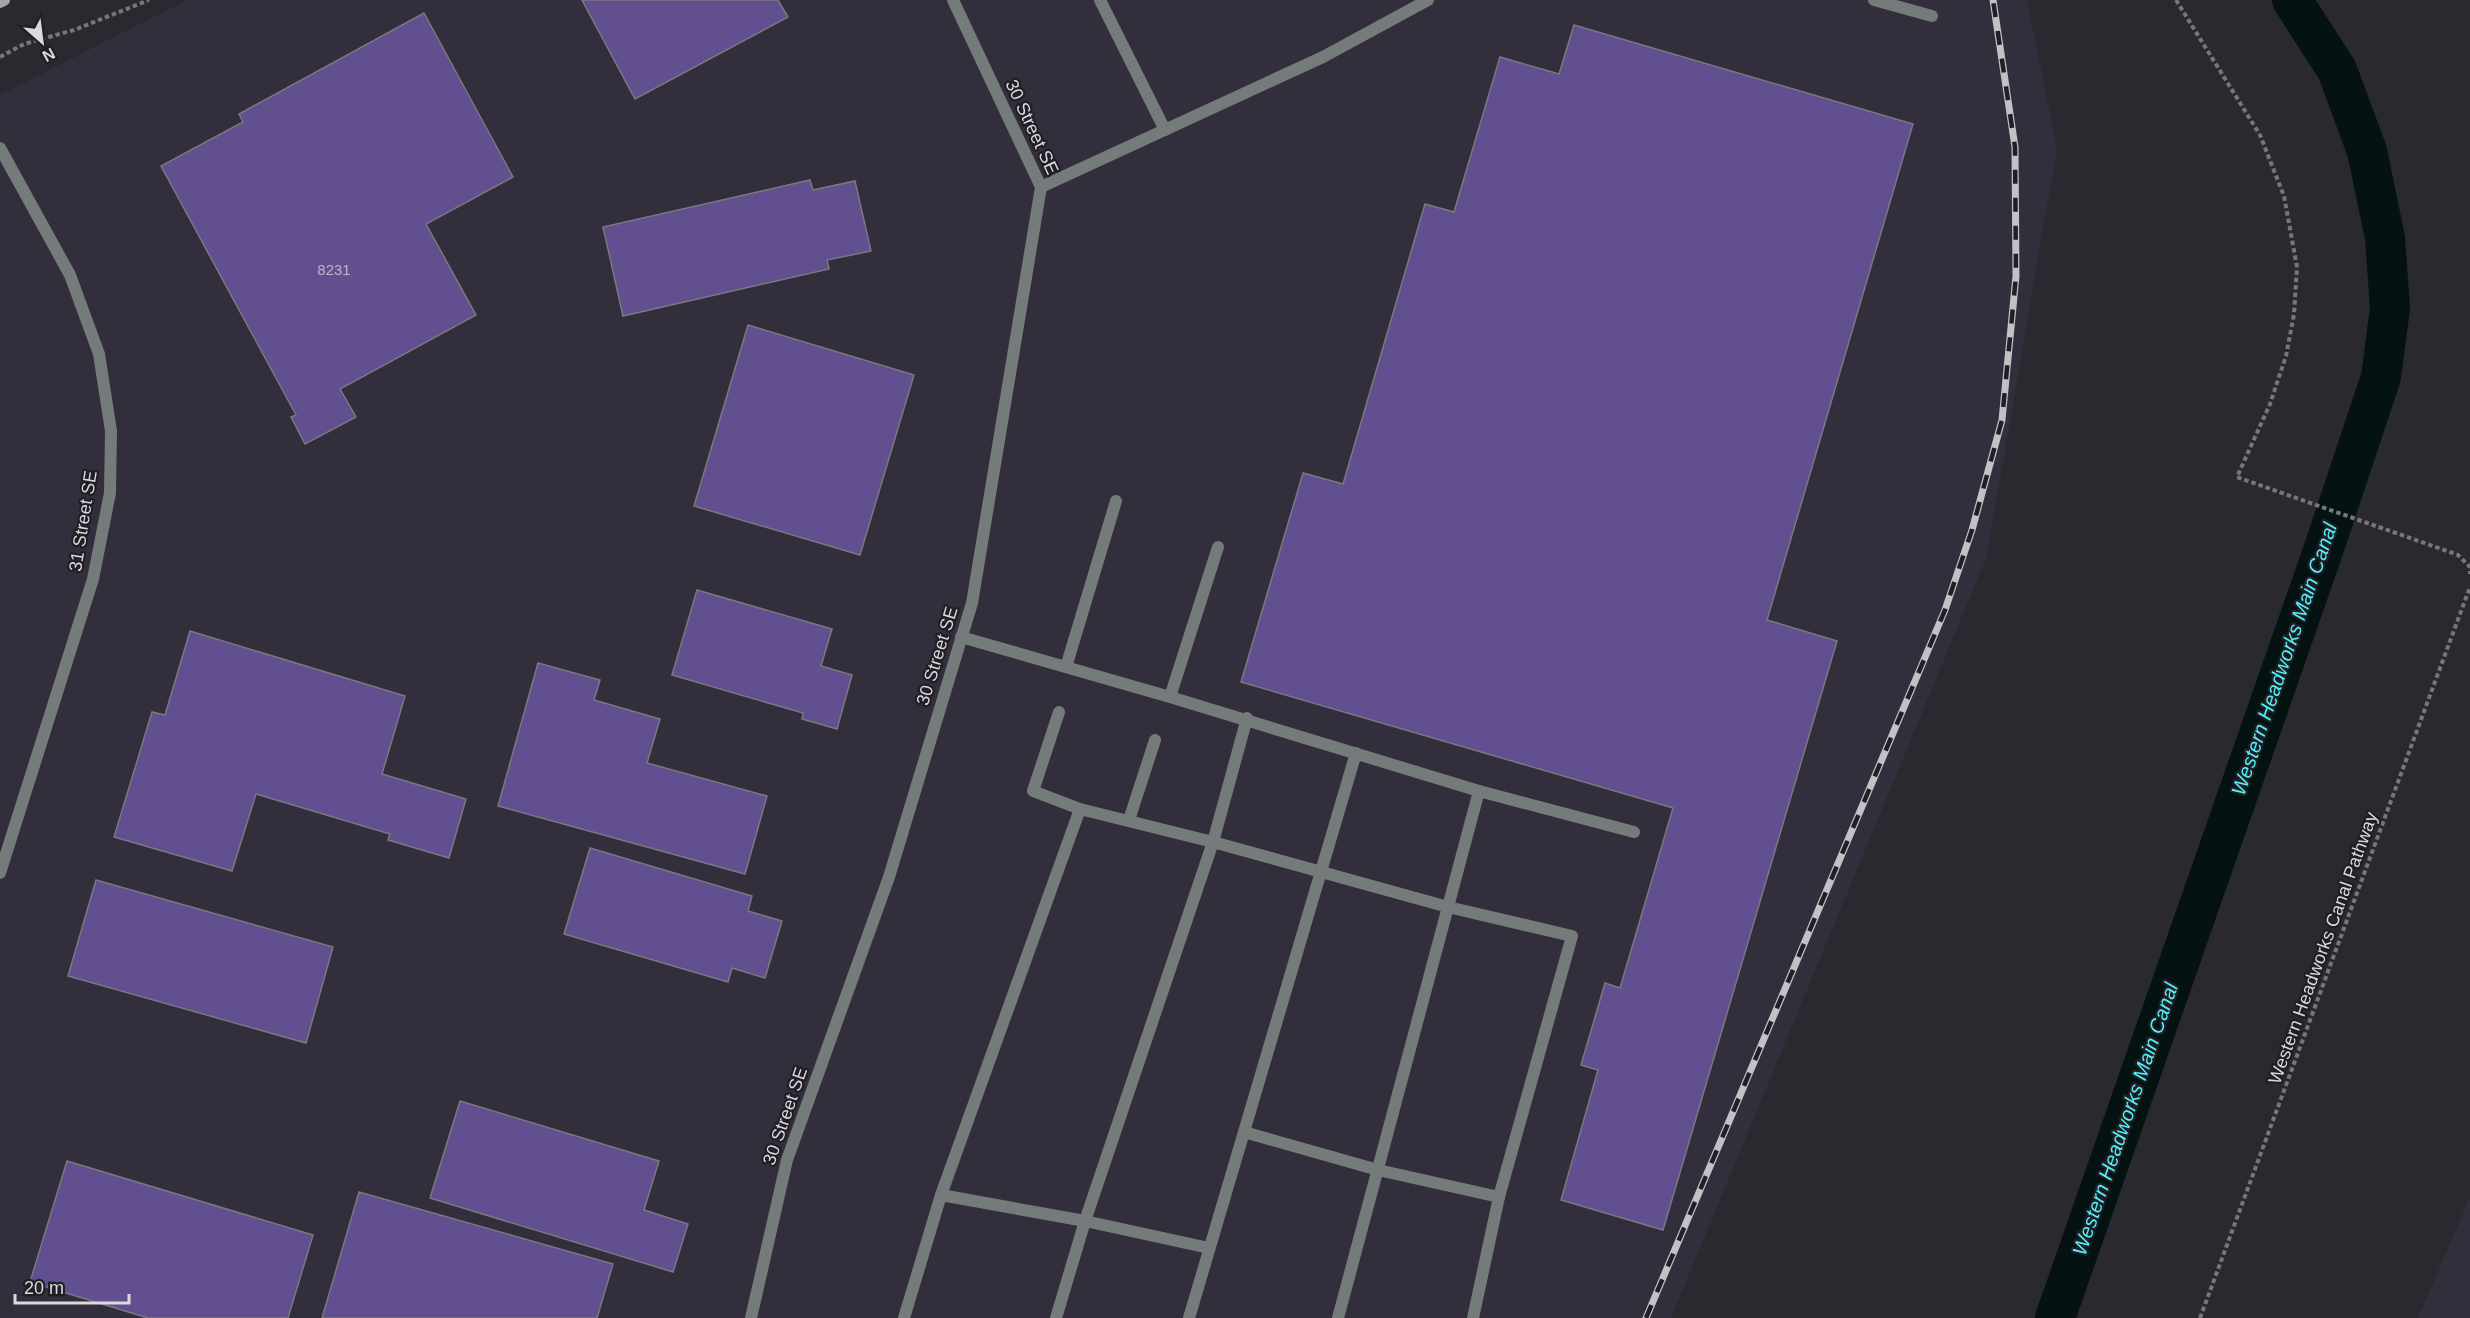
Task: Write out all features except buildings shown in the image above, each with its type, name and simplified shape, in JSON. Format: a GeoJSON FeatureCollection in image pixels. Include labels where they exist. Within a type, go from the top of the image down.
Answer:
{"type":"FeatureCollection","features":[{"type":"Feature","properties":{"kind":"street","name":"30 Street SE"},"geometry":{"type":"LineString","coordinates":[[751,1318],[787,1160],[889,878],[972,603],[1041,187],[953,0]]}},
{"type":"Feature","properties":{"kind":"street"},"geometry":{"type":"LineString","coordinates":[[1100,0],[1165,130]]}},
{"type":"Feature","properties":{"kind":"street"},"geometry":{"type":"LineString","coordinates":[[1041,187],[1323,57],[1428,0]]}},
{"type":"Feature","properties":{"kind":"street"},"geometry":{"type":"LineString","coordinates":[[1874,0],[1932,16]]}},
{"type":"Feature","properties":{"kind":"street","name":"31 Street SE"},"geometry":{"type":"LineString","coordinates":[[0,148],[70,275],[99,354],[111,431],[110,493],[93,579],[0,873]]}},
{"type":"Feature","properties":{"kind":"street"},"geometry":{"type":"LineString","coordinates":[[1066,667],[1116,501]]}},
{"type":"Feature","properties":{"kind":"street"},"geometry":{"type":"LineString","coordinates":[[1170,697],[1218,547]]}},
{"type":"Feature","properties":{"kind":"street"},"geometry":{"type":"LineString","coordinates":[[961,637],[1247,718],[1479,791],[1634,832]]}},
{"type":"Feature","properties":{"kind":"street"},"geometry":{"type":"LineString","coordinates":[[1059,712],[1033,791],[1080,809],[1213,842],[1448,907],[1572,936],[1499,1197],[1473,1318]]}},
{"type":"Feature","properties":{"kind":"street"},"geometry":{"type":"LineString","coordinates":[[1056,1318],[1085,1221],[1213,842],[1247,718]]}},
{"type":"Feature","properties":{"kind":"street"},"geometry":{"type":"LineString","coordinates":[[1129,820],[1155,740]]}},
{"type":"Feature","properties":{"kind":"street"},"geometry":{"type":"LineString","coordinates":[[1189,1318],[1356,753]]}},
{"type":"Feature","properties":{"kind":"street"},"geometry":{"type":"LineString","coordinates":[[1338,1318],[1479,791]]}},
{"type":"Feature","properties":{"kind":"street"},"geometry":{"type":"LineString","coordinates":[[904,1318],[941,1195],[1080,809]]}},
{"type":"Feature","properties":{"kind":"street"},"geometry":{"type":"LineString","coordinates":[[1244,1132],[1378,1170],[1499,1197]]}},
{"type":"Feature","properties":{"kind":"street"},"geometry":{"type":"LineString","coordinates":[[941,1195],[1085,1221],[1209,1248]]}},
{"type":"Feature","properties":{"kind":"path"},"geometry":{"type":"LineString","coordinates":[[0,57],[24,44],[74,30],[149,0]]}},
{"type":"Feature","properties":{"kind":"path"},"geometry":{"type":"LineString","coordinates":[[2176,0],[2260,135],[2284,196],[2297,267],[2294,314],[2286,356],[2270,404],[2237,477],[2458,555],[2470,567],[2470,573]]}},
{"type":"Feature","properties":{"kind":"path","name":"Western Headworks Canal Pathway"},"geometry":{"type":"LineString","coordinates":[[2200,1318],[2470,587]]}},
{"type":"Feature","properties":{"kind":"shaded area"},"geometry":{"type":"Polygon","coordinates":[[[187,0],[2027,0],[2057,148],[1987,556],[1671,1318],[0,1318],[0,95],[187,0]]]}},
{"type":"Feature","properties":{"kind":"shaded area"},"geometry":{"type":"Polygon","coordinates":[[[2470,1197],[2470,1318],[2418,1318],[2470,1197]]]}},
{"type":"Feature","properties":{"kind":"waterway","name":"Western Headworks Main Canal"},"geometry":{"type":"LineString","coordinates":[[2055,1318],[2324,548],[2381,377],[2390,308],[2385,238],[2367,151],[2337,70],[2292,0]]}},
{"type":"Feature","properties":{"kind":"railway"},"geometry":{"type":"LineString","coordinates":[[1646,1318],[1945,610],[1972,530],[2002,420],[2016,276],[2015,147],[1993,0]]}}]}
